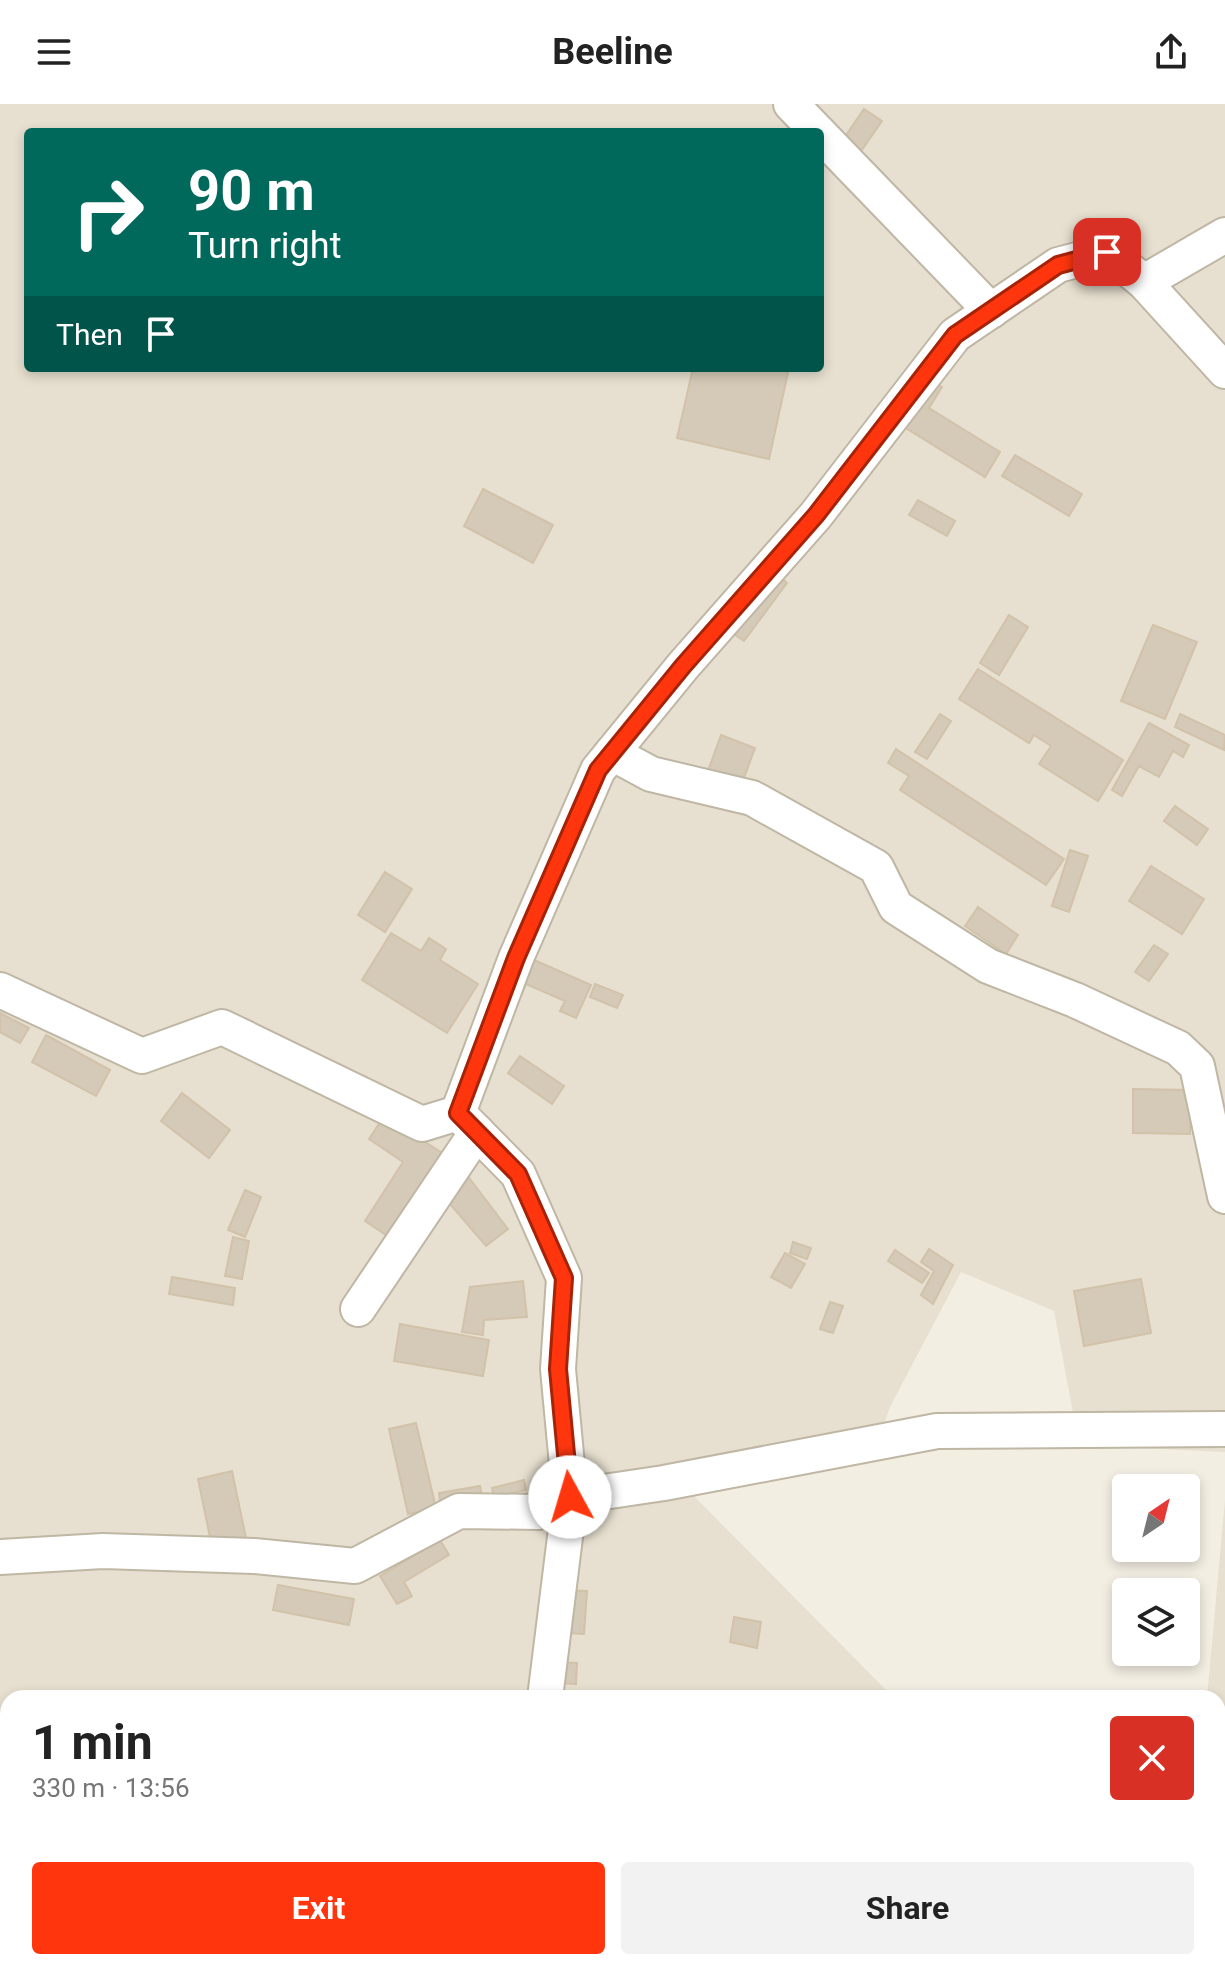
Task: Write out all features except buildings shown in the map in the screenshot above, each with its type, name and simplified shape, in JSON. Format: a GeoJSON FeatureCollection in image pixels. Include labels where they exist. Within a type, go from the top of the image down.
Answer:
{"type":"FeatureCollection","features":[{"type":"Feature","properties":{"kind":"street"},"geometry":{"type":"LineString","coordinates":[[791,104],[814,128]]}},
{"type":"Feature","properties":{"kind":"street"},"geometry":{"type":"LineString","coordinates":[[824,138],[991,311]]}},
{"type":"Feature","properties":{"kind":"street"},"geometry":{"type":"LineString","coordinates":[[1144,282],[1225,235]]}},
{"type":"Feature","properties":{"kind":"street"},"geometry":{"type":"LineString","coordinates":[[358,1309],[468,1123],[516,958],[598,770],[683,666],[816,515],[955,335],[1058,265],[1107,252],[1144,282],[1225,371]]}},
{"type":"Feature","properties":{"kind":"street"},"geometry":{"type":"LineString","coordinates":[[612,753],[651,774],[752,798],[876,867],[896,907],[988,966],[1075,1000],[1178,1048],[1197,1066],[1225,1196]]}},
{"type":"Feature","properties":{"kind":"street"},"geometry":{"type":"LineString","coordinates":[[0,990],[142,1056],[222,1027],[422,1124],[468,1123],[518,1174],[564,1278],[558,1369],[570,1497],[546,1690]]}},
{"type":"Feature","properties":{"kind":"street"},"geometry":{"type":"LineString","coordinates":[[0,1557],[103,1551],[254,1556],[355,1566],[459,1511],[539,1512],[570,1497],[664,1483],[937,1431],[1225,1429]]}},
{"type":"Feature","properties":{"kind":"shaded area"},"geometry":{"type":"Polygon","coordinates":[[[0,104],[1225,104],[1225,1452],[1079,1445],[1054,1311],[961,1272],[890,1407],[875,1450],[690,1492],[886,1690],[0,1690],[0,104]]]}},
{"type":"Feature","properties":{"kind":"shaded area"},"geometry":{"type":"Polygon","coordinates":[[[1225,1500],[1225,1690],[1208,1690],[1225,1500]]]}},
{"type":"Feature","properties":{"kind":"route"},"geometry":{"type":"LineString","coordinates":[[570,1497],[558,1369],[564,1278],[518,1174],[458,1113],[516,958],[598,770],[683,666],[816,515],[955,335],[1058,265],[1107,252]]}}]}
